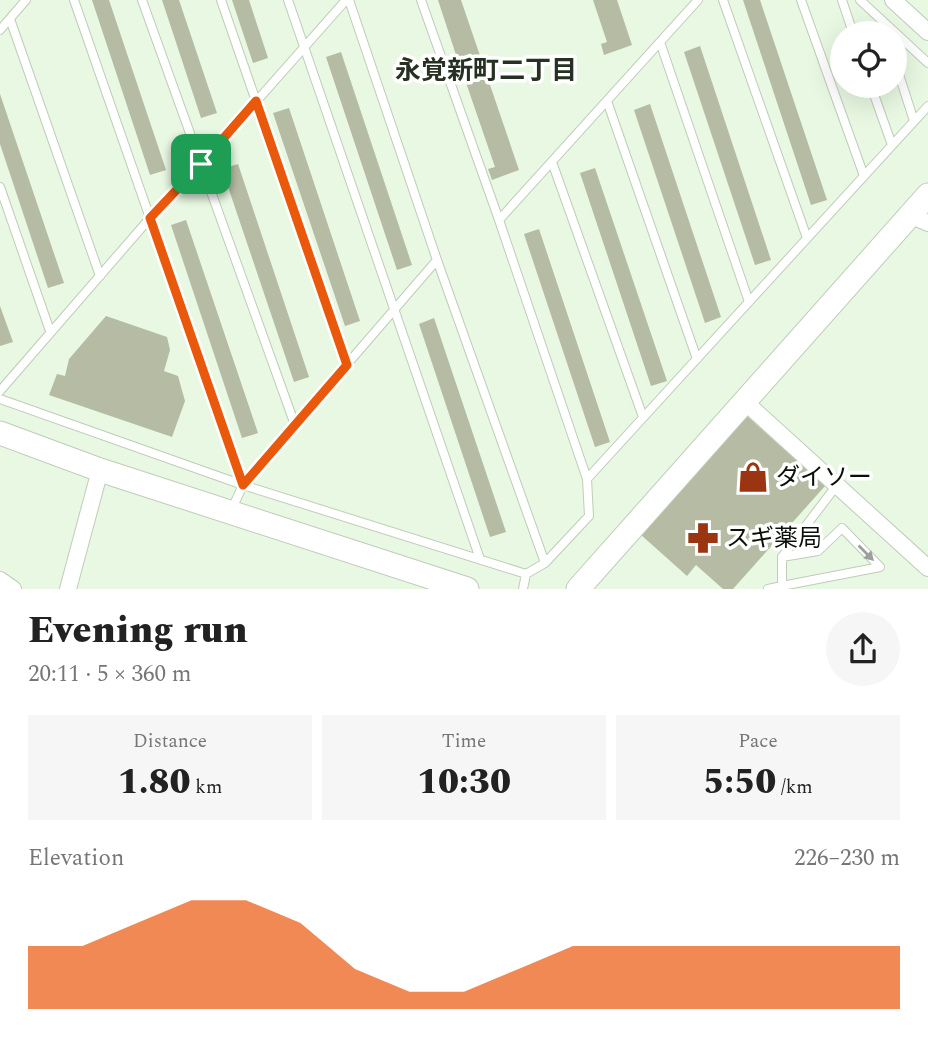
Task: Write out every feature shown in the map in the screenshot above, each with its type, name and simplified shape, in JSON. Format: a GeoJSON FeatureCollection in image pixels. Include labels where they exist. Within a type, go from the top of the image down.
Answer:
{"type":"FeatureCollection","features":[{"type":"Feature","properties":{"kind":"street"},"geometry":{"type":"LineString","coordinates":[[892,0],[928,32]]}},
{"type":"Feature","properties":{"kind":"street"},"geometry":{"type":"LineString","coordinates":[[578,589],[744,401],[919,219],[928,195]]}},
{"type":"Feature","properties":{"kind":"street"},"geometry":{"type":"LineString","coordinates":[[744,401],[928,568]]}},
{"type":"Feature","properties":{"kind":"street"},"geometry":{"type":"LineString","coordinates":[[0,433],[100,470],[467,589]]}},
{"type":"Feature","properties":{"kind":"street"},"geometry":{"type":"LineString","coordinates":[[68,589],[100,470]]}},
{"type":"Feature","properties":{"kind":"street"},"geometry":{"type":"LineString","coordinates":[[0,580],[13,589]]}},
{"type":"Feature","properties":{"kind":"lane"},"geometry":{"type":"LineString","coordinates":[[0,30],[26,0]]}},
{"type":"Feature","properties":{"kind":"lane"},"geometry":{"type":"LineString","coordinates":[[74,0],[243,485]]}},
{"type":"Feature","properties":{"kind":"lane"},"geometry":{"type":"LineString","coordinates":[[142,0],[295,425]]}},
{"type":"Feature","properties":{"kind":"lane"},"geometry":{"type":"LineString","coordinates":[[221,0],[347,365]]}},
{"type":"Feature","properties":{"kind":"lane"},"geometry":{"type":"LineString","coordinates":[[288,0],[480,559]]}},
{"type":"Feature","properties":{"kind":"lane"},"geometry":{"type":"LineString","coordinates":[[0,391],[150,218],[347,0],[545,564]]}},
{"type":"Feature","properties":{"kind":"lane"},"geometry":{"type":"LineString","coordinates":[[0,399],[243,485],[526,574],[545,564],[589,516],[587,479],[421,0]]}},
{"type":"Feature","properties":{"kind":"lane"},"geometry":{"type":"LineString","coordinates":[[499,220],[698,0]]}},
{"type":"Feature","properties":{"kind":"lane"},"geometry":{"type":"LineString","coordinates":[[723,0],[807,238]]}},
{"type":"Feature","properties":{"kind":"lane"},"geometry":{"type":"LineString","coordinates":[[801,0],[864,176]]}},
{"type":"Feature","properties":{"kind":"lane"},"geometry":{"type":"LineString","coordinates":[[842,0],[849,21]]}},
{"type":"Feature","properties":{"kind":"lane"},"geometry":{"type":"LineString","coordinates":[[860,0],[928,63]]}},
{"type":"Feature","properties":{"kind":"lane"},"geometry":{"type":"LineString","coordinates":[[10,19],[100,276]]}},
{"type":"Feature","properties":{"kind":"lane"},"geometry":{"type":"LineString","coordinates":[[660,42],[749,302]]}},
{"type":"Feature","properties":{"kind":"lane"},"geometry":{"type":"LineString","coordinates":[[875,98],[892,145]]}},
{"type":"Feature","properties":{"kind":"lane"},"geometry":{"type":"LineString","coordinates":[[907,98],[914,121]]}},
{"type":"Feature","properties":{"kind":"lane"},"geometry":{"type":"LineString","coordinates":[[607,101],[696,359]]}},
{"type":"Feature","properties":{"kind":"lane"},"geometry":{"type":"LineString","coordinates":[[587,479],[928,106]]}},
{"type":"Feature","properties":{"kind":"lane"},"geometry":{"type":"LineString","coordinates":[[552,162],[643,417]]}},
{"type":"Feature","properties":{"kind":"lane"},"geometry":{"type":"LineString","coordinates":[[0,187],[51,331]]}},
{"type":"Feature","properties":{"kind":"lane"},"geometry":{"type":"LineString","coordinates":[[230,511],[243,485],[437,260]]}},
{"type":"Feature","properties":{"kind":"lane"},"geometry":{"type":"LineString","coordinates":[[782,586],[782,557],[837,485]]}},
{"type":"Feature","properties":{"kind":"lane"},"geometry":{"type":"LineString","coordinates":[[768,589],[809,585],[880,567],[842,528],[818,551],[782,557]]}},
{"type":"Feature","properties":{"kind":"lane"},"geometry":{"type":"LineString","coordinates":[[523,589],[526,574]]}},
{"type":"Feature","properties":{"kind":"building"},"geometry":{"type":"Polygon","coordinates":[[[92,0],[109,0],[166,170],[150,175],[92,0]]]}},
{"type":"Feature","properties":{"kind":"building"},"geometry":{"type":"Polygon","coordinates":[[[162,0],[179,0],[217,113],[201,118],[162,0]]]}},
{"type":"Feature","properties":{"kind":"building"},"geometry":{"type":"Polygon","coordinates":[[[232,0],[249,0],[268,58],[253,63],[232,0]]]}},
{"type":"Feature","properties":{"kind":"building"},"geometry":{"type":"Polygon","coordinates":[[[438,0],[461,0],[519,170],[492,180],[488,169],[495,167],[463,74],[455,77],[450,61],[457,58],[438,0]]]}},
{"type":"Feature","properties":{"kind":"building"},"geometry":{"type":"Polygon","coordinates":[[[593,0],[617,0],[632,45],[604,55],[601,44],[607,42],[593,0]]]}},
{"type":"Feature","properties":{"kind":"building"},"geometry":{"type":"Polygon","coordinates":[[[743,0],[760,0],[827,200],[811,205],[743,0]]]}},
{"type":"Feature","properties":{"kind":"building"},"geometry":{"type":"Polygon","coordinates":[[[700,46],[771,260],[755,265],[684,52],[700,46]]]}},
{"type":"Feature","properties":{"kind":"building"},"geometry":{"type":"Polygon","coordinates":[[[341,52],[412,265],[397,270],[326,57],[341,52]]]}},
{"type":"Feature","properties":{"kind":"building"},"geometry":{"type":"Polygon","coordinates":[[[0,94],[64,283],[48,288],[0,144],[0,94]]]}},
{"type":"Feature","properties":{"kind":"building"},"geometry":{"type":"Polygon","coordinates":[[[650,104],[721,317],[705,323],[634,110],[650,104]]]}},
{"type":"Feature","properties":{"kind":"building"},"geometry":{"type":"Polygon","coordinates":[[[289,108],[360,321],[345,326],[273,113],[289,108]]]}},
{"type":"Feature","properties":{"kind":"building"},"geometry":{"type":"Polygon","coordinates":[[[238,164],[309,377],[294,382],[222,169],[238,164]]]}},
{"type":"Feature","properties":{"kind":"building"},"geometry":{"type":"Polygon","coordinates":[[[595,168],[667,381],[651,386],[580,173],[595,168]]]}},
{"type":"Feature","properties":{"kind":"building"},"geometry":{"type":"Polygon","coordinates":[[[186,220],[258,433],[242,438],[171,225],[186,220]]]}},
{"type":"Feature","properties":{"kind":"building"},"geometry":{"type":"Polygon","coordinates":[[[539,229],[610,442],[595,447],[524,234],[539,229]]]}},
{"type":"Feature","properties":{"kind":"building"},"geometry":{"type":"Polygon","coordinates":[[[0,306],[13,342],[0,346],[0,306]]]}},
{"type":"Feature","properties":{"kind":"building"},"geometry":{"type":"Polygon","coordinates":[[[106,316],[167,337],[170,350],[164,371],[178,376],[185,401],[172,437],[49,395],[57,374],[65,376],[69,359],[106,316]]]}},
{"type":"Feature","properties":{"kind":"building"},"geometry":{"type":"Polygon","coordinates":[[[434,318],[506,532],[490,537],[419,324],[434,318]]]}},
{"type":"Feature","properties":{"kind":"building"},"geometry":{"type":"Polygon","coordinates":[[[746,415],[825,486],[733,589],[723,589],[696,565],[687,576],[640,534],[746,415]]]}},
{"type":"Feature","properties":{"kind":"place","name":"ダイソー"},"geometry":{"type":"Point","coordinates":[753,477]}},
{"type":"Feature","properties":{"kind":"place","name":"スギ薬局"},"geometry":{"type":"Point","coordinates":[703,538]}},
{"type":"Feature","properties":{"kind":"district","name":"永覚新町二丁目"},"geometry":{"type":"Point","coordinates":[486,70]}},
{"type":"Feature","properties":{"kind":"route"},"geometry":{"type":"LineString","coordinates":[[256,101],[347,365],[243,485],[150,218],[201,164],[256,101]]}}]}
